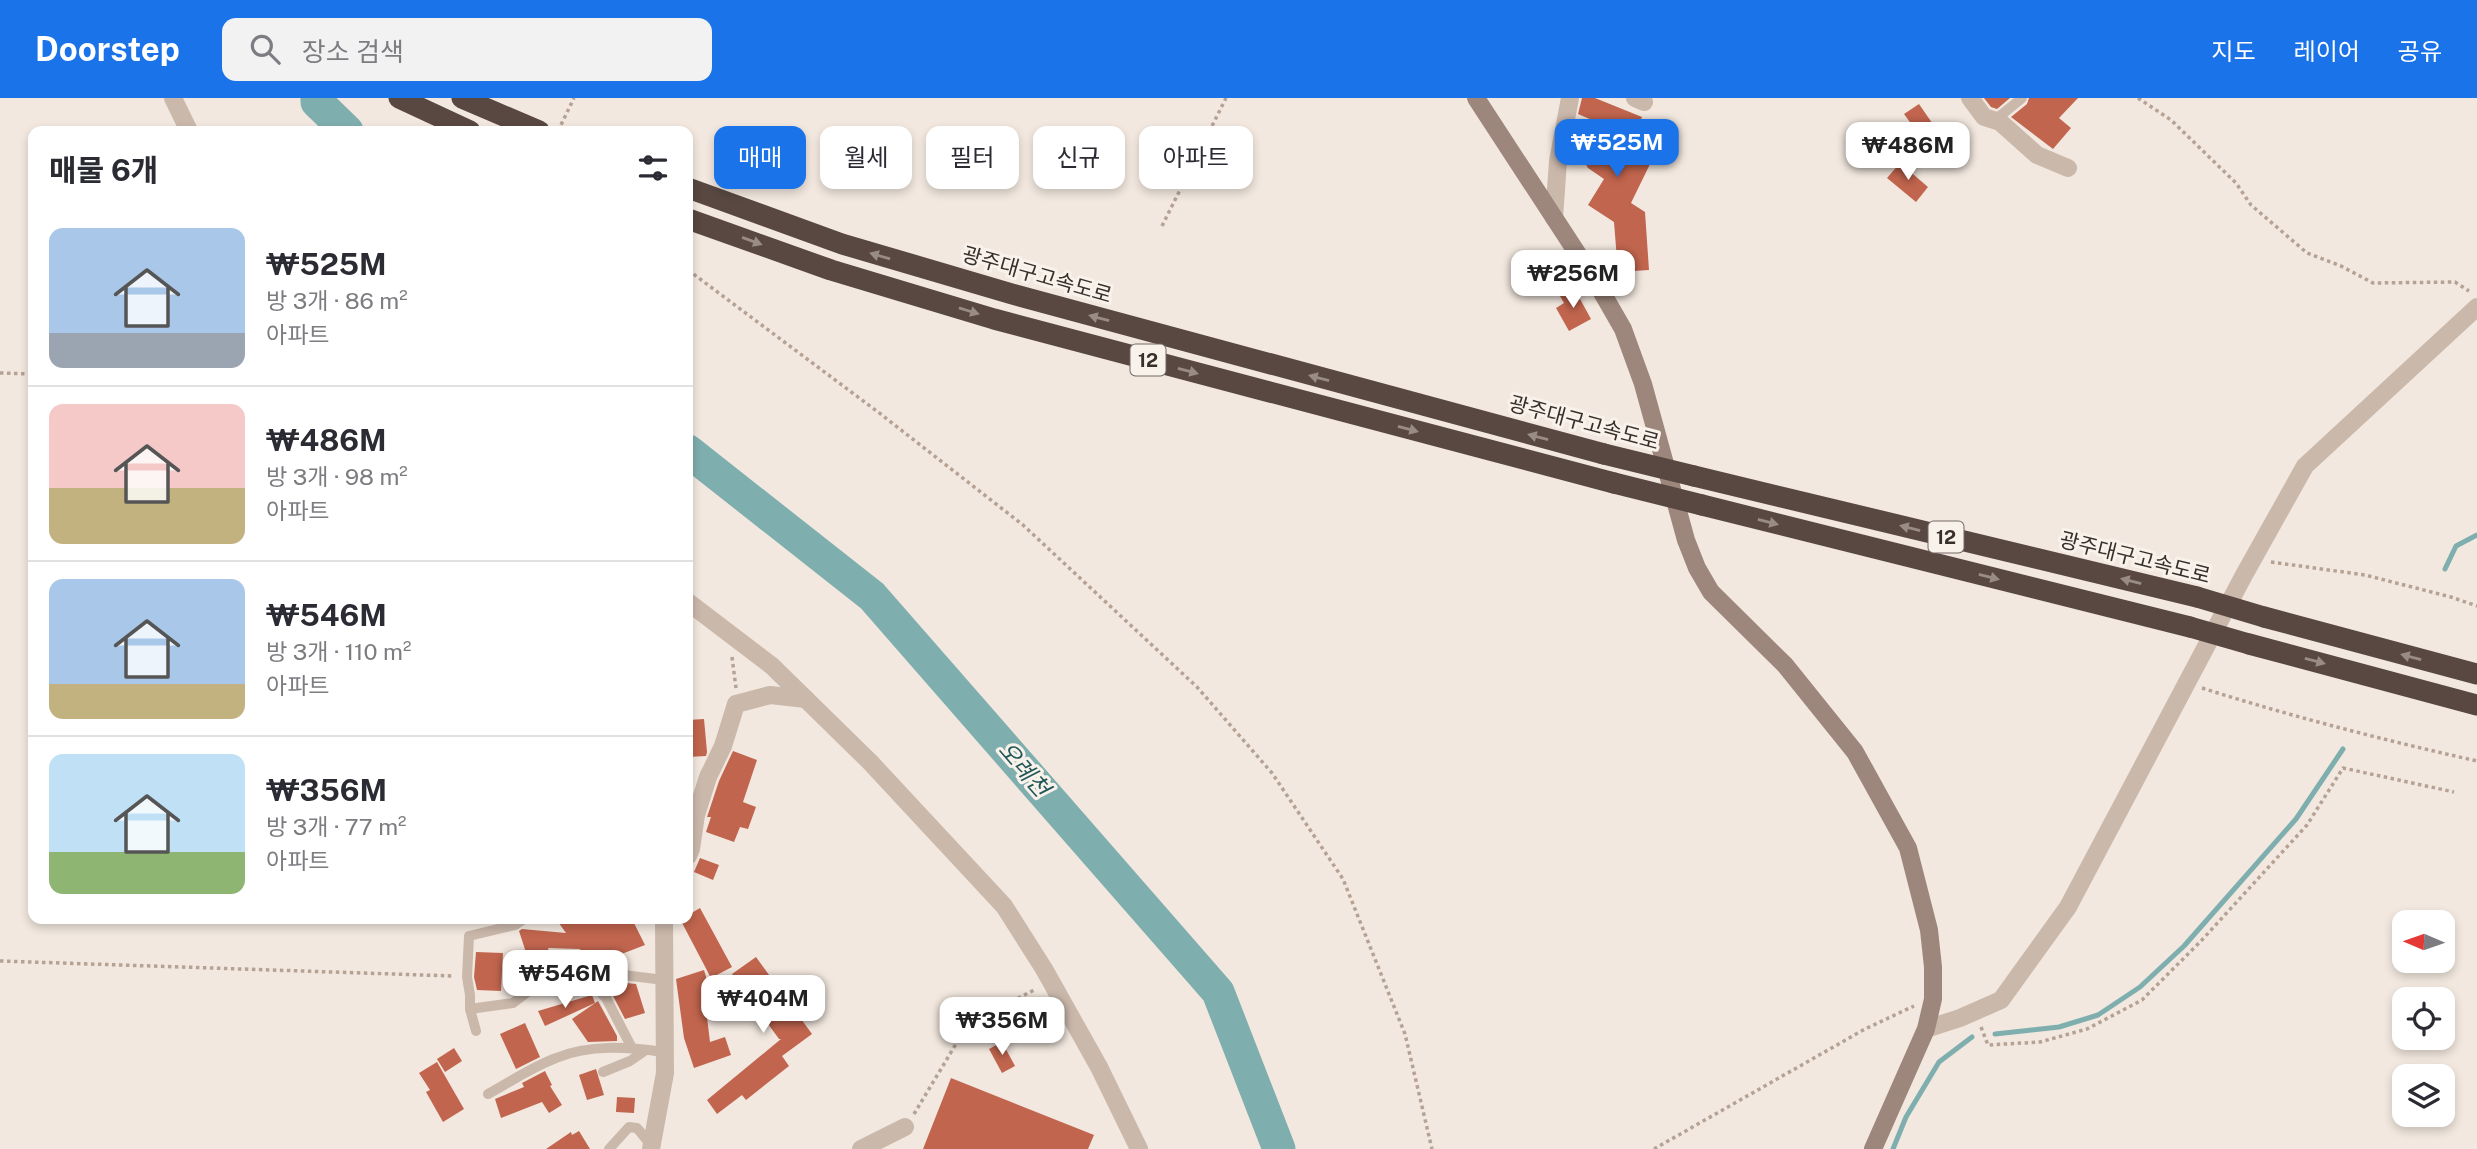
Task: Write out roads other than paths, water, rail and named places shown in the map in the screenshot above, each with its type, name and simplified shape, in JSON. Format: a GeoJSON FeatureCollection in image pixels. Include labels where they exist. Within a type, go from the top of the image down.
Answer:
{"type":"FeatureCollection","features":[{"type":"Feature","properties":{"kind":"highway"},"geometry":{"type":"LineString","coordinates":[[399,98],[459,126]]}},
{"type":"Feature","properties":{"kind":"highway"},"geometry":{"type":"LineString","coordinates":[[462,98],[527,126]]}},
{"type":"Feature","properties":{"kind":"highway","name":"광주대구고속도로"},"geometry":{"type":"LineString","coordinates":[[693,190],[842,244],[1012,294],[1604,454],[2197,597],[2477,674]]}},
{"type":"Feature","properties":{"kind":"highway","name":"12"},"geometry":{"type":"LineString","coordinates":[[693,221],[831,270],[995,319],[1614,483],[2190,627],[2477,705]]}},
{"type":"Feature","properties":{"kind":"street"},"geometry":{"type":"LineString","coordinates":[[173,98],[187,126]]}},
{"type":"Feature","properties":{"kind":"street"},"geometry":{"type":"LineString","coordinates":[[1476,98],[1596,282],[1627,341],[1643,384],[1686,540],[1697,568],[1711,592],[1785,665],[1855,752],[1908,848],[1929,930],[1933,999],[1926,1029],[1873,1149]]}},
{"type":"Feature","properties":{"kind":"street"},"geometry":{"type":"LineString","coordinates":[[1554,218],[1558,161],[1570,98]]}},
{"type":"Feature","properties":{"kind":"street"},"geometry":{"type":"LineString","coordinates":[[1970,98],[1984,117],[2000,122],[2038,155],[2068,168]]}},
{"type":"Feature","properties":{"kind":"street"},"geometry":{"type":"LineString","coordinates":[[1926,1029],[2001,1000],[2068,907],[2305,466],[2477,307]]}},
{"type":"Feature","properties":{"kind":"street"},"geometry":{"type":"LineString","coordinates":[[693,606],[772,666],[871,763],[1003,906],[1051,981],[1099,1067],[1139,1149]]}},
{"type":"Feature","properties":{"kind":"street"},"geometry":{"type":"LineString","coordinates":[[693,836],[708,777],[723,746],[736,704],[769,695],[806,699]]}},
{"type":"Feature","properties":{"kind":"street"},"geometry":{"type":"LineString","coordinates":[[651,1147],[664,1073],[655,1051],[664,981],[664,924]]}},
{"type":"Feature","properties":{"kind":"street"},"geometry":{"type":"LineString","coordinates":[[860,1149],[905,1127]]}},
{"type":"Feature","properties":{"kind":"lane"},"geometry":{"type":"LineString","coordinates":[[1994,120],[2022,98]]}},
{"type":"Feature","properties":{"kind":"lane"},"geometry":{"type":"LineString","coordinates":[[476,1031],[470,1009],[467,977],[469,936],[516,924]]}},
{"type":"Feature","properties":{"kind":"lane"},"geometry":{"type":"LineString","coordinates":[[470,1009],[513,1003],[530,990],[575,974],[599,972],[664,981]]}},
{"type":"Feature","properties":{"kind":"lane"},"geometry":{"type":"LineString","coordinates":[[566,991],[595,987],[606,998],[632,1048]]}},
{"type":"Feature","properties":{"kind":"lane"},"geometry":{"type":"LineString","coordinates":[[488,1094],[555,1058],[586,1049],[632,1048],[655,1051]]}},
{"type":"Feature","properties":{"kind":"lane"},"geometry":{"type":"LineString","coordinates":[[603,1072],[655,1051]]}},
{"type":"Feature","properties":{"kind":"lane"},"geometry":{"type":"LineString","coordinates":[[609,1149],[629,1127],[637,1128],[651,1147]]}},
{"type":"Feature","properties":{"kind":"waterway","name":"오례천"},"geometry":{"type":"LineString","coordinates":[[317,98],[317,102],[342,126]]}},
{"type":"Feature","properties":{"kind":"waterway","name":"오례천"},"geometry":{"type":"LineString","coordinates":[[693,455],[872,596],[1218,992],[1279,1149]]}},
{"type":"Feature","properties":{"kind":"waterway"},"geometry":{"type":"LineString","coordinates":[[2445,569],[2456,546],[2477,535]]}},
{"type":"Feature","properties":{"kind":"waterway"},"geometry":{"type":"LineString","coordinates":[[1995,1034],[2059,1027],[2098,1015],[2140,987],[2184,946],[2296,819],[2343,749]]}},
{"type":"Feature","properties":{"kind":"waterway"},"geometry":{"type":"LineString","coordinates":[[1893,1149],[1906,1117],[1939,1062],[1972,1037]]}}]}
